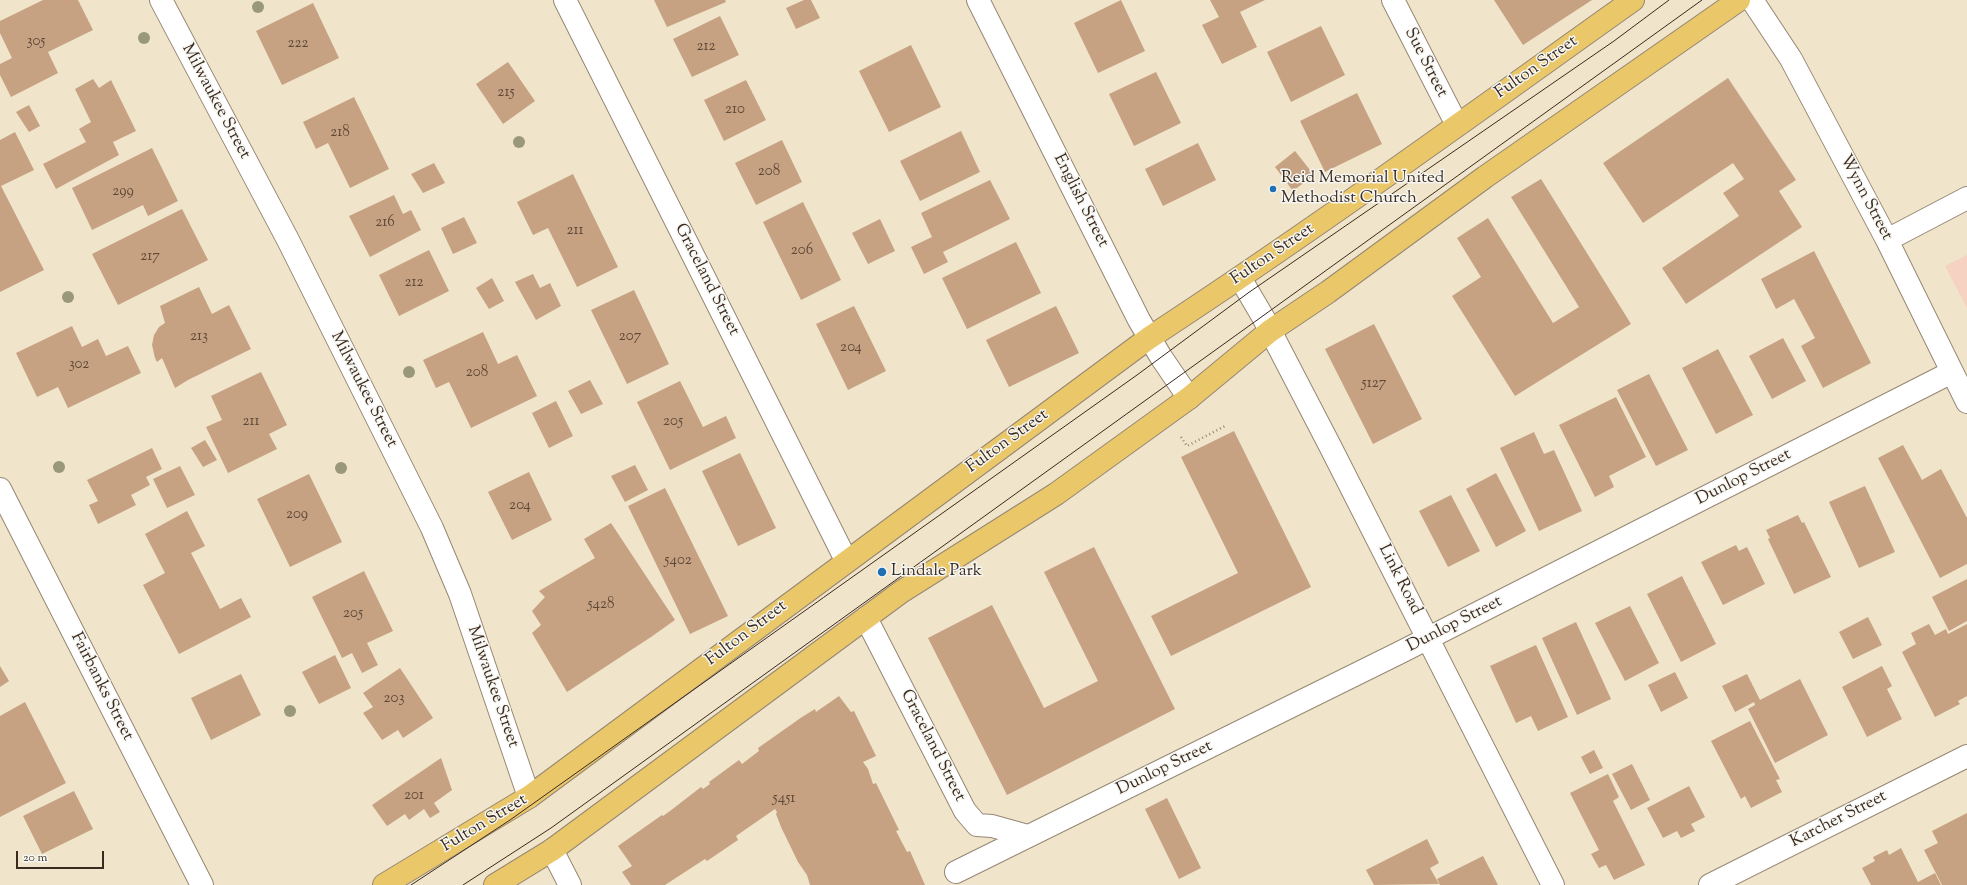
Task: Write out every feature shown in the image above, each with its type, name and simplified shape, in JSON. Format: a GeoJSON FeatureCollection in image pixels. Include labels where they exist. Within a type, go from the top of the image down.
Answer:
{"type":"FeatureCollection","features":[{"type":"Feature","properties":{"kind":"main road","name":"Fulton Street"},"geometry":{"type":"LineString","coordinates":[[384,885],[529,797],[846,560],[1149,338],[1240,278],[1386,177],[1633,0]]}},
{"type":"Feature","properties":{"kind":"main road"},"geometry":{"type":"LineString","coordinates":[[495,885],[552,850],[901,592],[1056,494],[1188,398],[1270,331],[1328,292],[1485,177],[1739,0]]}},
{"type":"Feature","properties":{"kind":"street","name":"Milwaukee Street"},"geometry":{"type":"LineString","coordinates":[[160,0],[288,240],[432,528],[460,594],[529,797]]}},
{"type":"Feature","properties":{"kind":"street","name":"Graceland Street"},"geometry":{"type":"LineString","coordinates":[[565,0],[846,560]]}},
{"type":"Feature","properties":{"kind":"street","name":"English Street"},"geometry":{"type":"LineString","coordinates":[[978,0],[1149,338],[1188,398]]}},
{"type":"Feature","properties":{"kind":"street","name":"Sue Street"},"geometry":{"type":"LineString","coordinates":[[1393,0],[1457,125]]}},
{"type":"Feature","properties":{"kind":"street","name":"Wynn Street"},"geometry":{"type":"LineString","coordinates":[[1752,0],[1791,59],[1887,240],[1967,402]]}},
{"type":"Feature","properties":{"kind":"street"},"geometry":{"type":"LineString","coordinates":[[1887,240],[1967,198]]}},
{"type":"Feature","properties":{"kind":"street","name":"Link Road"},"geometry":{"type":"LineString","coordinates":[[1240,278],[1270,331],[1554,885]]}},
{"type":"Feature","properties":{"kind":"street","name":"Dunlop Street"},"geometry":{"type":"LineString","coordinates":[[956,872],[1428,638],[1952,372]]}},
{"type":"Feature","properties":{"kind":"street","name":"Fairbanks Street"},"geometry":{"type":"LineString","coordinates":[[0,489],[202,885]]}},
{"type":"Feature","properties":{"kind":"street","name":"Graceland Street"},"geometry":{"type":"LineString","coordinates":[[866,618],[965,810],[976,825],[992,826],[1028,836]]}},
{"type":"Feature","properties":{"kind":"street","name":"Karcher Street"},"geometry":{"type":"LineString","coordinates":[[1710,885],[1967,756]]}},
{"type":"Feature","properties":{"kind":"street"},"geometry":{"type":"LineString","coordinates":[[552,850],[570,885]]}},
{"type":"Feature","properties":{"kind":"path"},"geometry":{"type":"LineString","coordinates":[[1187,446],[1226,426]]}},
{"type":"Feature","properties":{"kind":"shaded area"},"geometry":{"type":"Polygon","coordinates":[[[1967,255],[1967,308],[1945,266],[1967,255]]]}},
{"type":"Feature","properties":{"kind":"building"},"geometry":{"type":"Polygon","coordinates":[[[43,0],[78,0],[93,30],[48,52],[58,73],[11,97],[0,75],[0,64],[12,58],[0,33],[0,21],[43,0]]]}},
{"type":"Feature","properties":{"kind":"building"},"geometry":{"type":"Polygon","coordinates":[[[654,0],[725,0],[726,2],[667,27],[654,0]]]}},
{"type":"Feature","properties":{"kind":"building"},"geometry":{"type":"Polygon","coordinates":[[[804,0],[811,0],[820,18],[796,29],[786,8],[804,0]]]}},
{"type":"Feature","properties":{"kind":"building"},"geometry":{"type":"Polygon","coordinates":[[[1121,0],[1145,51],[1098,73],[1074,23],[1121,0]]]}},
{"type":"Feature","properties":{"kind":"building"},"geometry":{"type":"Polygon","coordinates":[[[1210,0],[1265,0],[1240,12],[1257,47],[1222,64],[1202,25],[1219,17],[1210,0]]]}},
{"type":"Feature","properties":{"kind":"building"},"geometry":{"type":"Polygon","coordinates":[[[1494,0],[1592,0],[1523,45],[1494,0]]]}},
{"type":"Feature","properties":{"kind":"building"},"geometry":{"type":"Polygon","coordinates":[[[313,3],[339,58],[282,85],[256,31],[313,3]]]}},
{"type":"Feature","properties":{"kind":"building"},"geometry":{"type":"Polygon","coordinates":[[[720,16],[739,55],[692,77],[673,39],[720,16]]]}},
{"type":"Feature","properties":{"kind":"building"},"geometry":{"type":"Polygon","coordinates":[[[1321,26],[1345,75],[1291,102],[1267,52],[1321,26]]]}},
{"type":"Feature","properties":{"kind":"building"},"geometry":{"type":"Polygon","coordinates":[[[911,45],[941,107],[889,132],[859,71],[911,45]]]}},
{"type":"Feature","properties":{"kind":"building"},"geometry":{"type":"Polygon","coordinates":[[[508,62],[535,101],[503,124],[476,84],[508,62]]]}},
{"type":"Feature","properties":{"kind":"building"},"geometry":{"type":"Polygon","coordinates":[[[1156,72],[1181,123],[1134,146],[1109,94],[1156,72]]]}},
{"type":"Feature","properties":{"kind":"building"},"geometry":{"type":"Polygon","coordinates":[[[1728,78],[1796,180],[1779,191],[1802,227],[1686,304],[1662,268],[1739,216],[1723,193],[1744,179],[1733,163],[1643,223],[1603,163],[1728,78]]]}},
{"type":"Feature","properties":{"kind":"building"},"geometry":{"type":"Polygon","coordinates":[[[93,79],[99,88],[111,80],[136,131],[113,142],[119,155],[56,189],[43,164],[86,142],[79,129],[91,122],[75,89],[93,79]]]}},
{"type":"Feature","properties":{"kind":"building"},"geometry":{"type":"Polygon","coordinates":[[[746,80],[766,120],[724,141],[704,100],[746,80]]]}},
{"type":"Feature","properties":{"kind":"building"},"geometry":{"type":"Polygon","coordinates":[[[1357,93],[1382,144],[1325,172],[1300,121],[1357,93]]]}},
{"type":"Feature","properties":{"kind":"building"},"geometry":{"type":"Polygon","coordinates":[[[354,97],[389,169],[350,188],[328,143],[316,149],[303,122],[354,97]]]}},
{"type":"Feature","properties":{"kind":"building"},"geometry":{"type":"Polygon","coordinates":[[[29,105],[40,126],[29,132],[16,112],[29,105]]]}},
{"type":"Feature","properties":{"kind":"building"},"geometry":{"type":"Polygon","coordinates":[[[961,131],[980,172],[920,201],[900,161],[961,131]]]}},
{"type":"Feature","properties":{"kind":"building"},"geometry":{"type":"Polygon","coordinates":[[[15,132],[34,170],[1,186],[44,270],[0,292],[0,140],[15,132]]]}},
{"type":"Feature","properties":{"kind":"building"},"geometry":{"type":"Polygon","coordinates":[[[782,140],[802,182],[756,205],[735,163],[782,140]]]}},
{"type":"Feature","properties":{"kind":"building"},"geometry":{"type":"Polygon","coordinates":[[[1198,143],[1216,180],[1163,206],[1145,169],[1198,143]]]}},
{"type":"Feature","properties":{"kind":"building"},"geometry":{"type":"Polygon","coordinates":[[[152,148],[178,201],[148,216],[143,205],[92,230],[72,188],[152,148]]]}},
{"type":"Feature","properties":{"kind":"building"},"geometry":{"type":"Polygon","coordinates":[[[1295,151],[1314,175],[1293,191],[1275,167],[1295,151]]]}},
{"type":"Feature","properties":{"kind":"building"},"geometry":{"type":"Polygon","coordinates":[[[434,163],[445,183],[423,193],[411,174],[434,163]]]}},
{"type":"Feature","properties":{"kind":"building"},"geometry":{"type":"Polygon","coordinates":[[[573,174],[618,267],[577,287],[548,228],[533,235],[517,202],[573,174]]]}},
{"type":"Feature","properties":{"kind":"building"},"geometry":{"type":"Polygon","coordinates":[[[1541,179],[1631,324],[1515,396],[1452,296],[1481,277],[1457,238],[1488,218],[1553,323],[1579,307],[1511,197],[1541,179]]]}},
{"type":"Feature","properties":{"kind":"building"},"geometry":{"type":"Polygon","coordinates":[[[990,180],[1010,219],[943,252],[948,262],[924,274],[911,247],[932,237],[921,213],[990,180]]]}},
{"type":"Feature","properties":{"kind":"building"},"geometry":{"type":"Polygon","coordinates":[[[394,195],[403,214],[411,210],[421,230],[370,257],[349,216],[394,195]]]}},
{"type":"Feature","properties":{"kind":"building"},"geometry":{"type":"Polygon","coordinates":[[[803,202],[841,280],[801,300],[763,222],[803,202]]]}},
{"type":"Feature","properties":{"kind":"building"},"geometry":{"type":"Polygon","coordinates":[[[182,209],[208,260],[118,305],[92,254],[182,209]]]}},
{"type":"Feature","properties":{"kind":"building"},"geometry":{"type":"Polygon","coordinates":[[[464,217],[477,243],[453,254],[441,228],[464,217]]]}},
{"type":"Feature","properties":{"kind":"building"},"geometry":{"type":"Polygon","coordinates":[[[880,219],[895,251],[868,264],[852,233],[880,219]]]}},
{"type":"Feature","properties":{"kind":"building"},"geometry":{"type":"Polygon","coordinates":[[[1016,242],[1041,293],[967,329],[942,278],[1016,242]]]}},
{"type":"Feature","properties":{"kind":"building"},"geometry":{"type":"Polygon","coordinates":[[[429,250],[449,291],[399,316],[379,275],[429,250]]]}},
{"type":"Feature","properties":{"kind":"building"},"geometry":{"type":"Polygon","coordinates":[[[1814,251],[1871,363],[1823,388],[1801,346],[1815,338],[1794,299],[1776,309],[1761,279],[1814,251]]]}},
{"type":"Feature","properties":{"kind":"building"},"geometry":{"type":"Polygon","coordinates":[[[533,274],[540,288],[550,283],[561,306],[536,320],[515,282],[533,274]]]}},
{"type":"Feature","properties":{"kind":"building"},"geometry":{"type":"Polygon","coordinates":[[[492,278],[504,301],[489,309],[476,288],[492,278]]]}},
{"type":"Feature","properties":{"kind":"building"},"geometry":{"type":"Polygon","coordinates":[[[199,287],[212,314],[229,305],[251,349],[175,388],[162,358],[157,362],[152,345],[154,335],[159,327],[165,323],[160,306],[199,287]]]}},
{"type":"Feature","properties":{"kind":"building"},"geometry":{"type":"Polygon","coordinates":[[[634,290],[669,364],[627,384],[591,310],[634,290]]]}},
{"type":"Feature","properties":{"kind":"building"},"geometry":{"type":"Polygon","coordinates":[[[854,306],[886,371],[848,390],[816,324],[854,306]]]}},
{"type":"Feature","properties":{"kind":"building"},"geometry":{"type":"Polygon","coordinates":[[[1056,306],[1079,353],[1009,387],[986,340],[1056,306]]]}},
{"type":"Feature","properties":{"kind":"building"},"geometry":{"type":"Polygon","coordinates":[[[1374,324],[1422,419],[1373,444],[1325,349],[1374,324]]]}},
{"type":"Feature","properties":{"kind":"building"},"geometry":{"type":"Polygon","coordinates":[[[72,326],[82,347],[98,339],[106,356],[128,346],[141,373],[68,408],[58,387],[37,397],[16,353],[72,326]]]}},
{"type":"Feature","properties":{"kind":"building"},"geometry":{"type":"Polygon","coordinates":[[[483,332],[498,364],[517,355],[537,396],[471,428],[449,382],[436,388],[423,360],[483,332]]]}},
{"type":"Feature","properties":{"kind":"building"},"geometry":{"type":"Polygon","coordinates":[[[1783,338],[1806,381],[1772,399],[1749,356],[1783,338]]]}},
{"type":"Feature","properties":{"kind":"building"},"geometry":{"type":"Polygon","coordinates":[[[1718,349],[1753,415],[1716,434],[1682,368],[1718,349]]]}},
{"type":"Feature","properties":{"kind":"building"},"geometry":{"type":"Polygon","coordinates":[[[261,372],[287,425],[269,434],[277,449],[228,473],[206,427],[222,420],[211,396],[261,372]]]}},
{"type":"Feature","properties":{"kind":"building"},"geometry":{"type":"Polygon","coordinates":[[[1649,374],[1688,450],[1656,466],[1617,390],[1649,374]]]}},
{"type":"Feature","properties":{"kind":"building"},"geometry":{"type":"Polygon","coordinates":[[[590,380],[603,404],[581,414],[568,391],[590,380]]]}},
{"type":"Feature","properties":{"kind":"building"},"geometry":{"type":"Polygon","coordinates":[[[680,381],[703,427],[726,416],[736,438],[670,470],[637,402],[680,381]]]}},
{"type":"Feature","properties":{"kind":"building"},"geometry":{"type":"Polygon","coordinates":[[[1616,397],[1646,457],[1609,476],[1614,487],[1595,497],[1559,425],[1616,397]]]}},
{"type":"Feature","properties":{"kind":"building"},"geometry":{"type":"Polygon","coordinates":[[[556,401],[573,436],[549,448],[532,413],[556,401]]]}},
{"type":"Feature","properties":{"kind":"building"},"geometry":{"type":"Polygon","coordinates":[[[1234,431],[1311,587],[1171,656],[1151,616],[1238,573],[1181,457],[1234,431]]]}},
{"type":"Feature","properties":{"kind":"building"},"geometry":{"type":"Polygon","coordinates":[[[1534,432],[1544,454],[1554,450],[1582,511],[1539,531],[1500,448],[1534,432]]]}},
{"type":"Feature","properties":{"kind":"building"},"geometry":{"type":"Polygon","coordinates":[[[205,440],[217,460],[203,467],[191,448],[205,440]]]}},
{"type":"Feature","properties":{"kind":"building"},"geometry":{"type":"Polygon","coordinates":[[[1903,445],[1922,480],[1941,469],[1967,518],[1967,564],[1940,578],[1878,458],[1903,445]]]}},
{"type":"Feature","properties":{"kind":"building"},"geometry":{"type":"Polygon","coordinates":[[[152,448],[162,469],[146,477],[150,485],[131,495],[136,505],[98,524],[89,505],[98,501],[87,480],[152,448]]]}},
{"type":"Feature","properties":{"kind":"building"},"geometry":{"type":"Polygon","coordinates":[[[740,453],[776,528],[738,546],[702,471],[740,453]]]}},
{"type":"Feature","properties":{"kind":"building"},"geometry":{"type":"Polygon","coordinates":[[[635,465],[648,490],[625,502],[611,476],[635,465]]]}},
{"type":"Feature","properties":{"kind":"building"},"geometry":{"type":"Polygon","coordinates":[[[180,466],[195,495],[167,508],[153,479],[180,466]]]}},
{"type":"Feature","properties":{"kind":"building"},"geometry":{"type":"Polygon","coordinates":[[[529,472],[552,520],[512,540],[488,492],[529,472]]]}},
{"type":"Feature","properties":{"kind":"building"},"geometry":{"type":"Polygon","coordinates":[[[1496,473],[1526,531],[1496,547],[1466,489],[1496,473]]]}},
{"type":"Feature","properties":{"kind":"building"},"geometry":{"type":"Polygon","coordinates":[[[309,474],[342,542],[290,567],[257,499],[309,474]]]}},
{"type":"Feature","properties":{"kind":"building"},"geometry":{"type":"Polygon","coordinates":[[[1865,486],[1895,552],[1859,568],[1829,502],[1865,486]]]}},
{"type":"Feature","properties":{"kind":"building"},"geometry":{"type":"Polygon","coordinates":[[[665,488],[728,616],[690,634],[628,506],[665,488]]]}},
{"type":"Feature","properties":{"kind":"building"},"geometry":{"type":"Polygon","coordinates":[[[1451,495],[1480,551],[1448,567],[1419,511],[1451,495]]]}},
{"type":"Feature","properties":{"kind":"building"},"geometry":{"type":"Polygon","coordinates":[[[187,511],[205,546],[191,553],[220,609],[241,598],[251,617],[179,654],[143,585],[165,573],[145,534],[187,511]]]}},
{"type":"Feature","properties":{"kind":"building"},"geometry":{"type":"Polygon","coordinates":[[[1798,515],[1802,523],[1804,522],[1831,577],[1794,594],[1768,539],[1770,538],[1766,530],[1798,515]]]}},
{"type":"Feature","properties":{"kind":"building"},"geometry":{"type":"Polygon","coordinates":[[[611,523],[675,620],[567,692],[532,633],[541,625],[532,611],[545,597],[539,591],[595,558],[584,539],[611,523]]]}},
{"type":"Feature","properties":{"kind":"building"},"geometry":{"type":"Polygon","coordinates":[[[1736,545],[1739,551],[1747,547],[1765,584],[1723,605],[1701,562],[1736,545]]]}},
{"type":"Feature","properties":{"kind":"building"},"geometry":{"type":"Polygon","coordinates":[[[1094,547],[1175,709],[1007,795],[928,638],[992,605],[1044,708],[1098,681],[1044,572],[1094,547]]]}},
{"type":"Feature","properties":{"kind":"building"},"geometry":{"type":"Polygon","coordinates":[[[364,571],[393,631],[367,643],[378,665],[362,673],[352,653],[342,658],[312,597],[364,571]]]}},
{"type":"Feature","properties":{"kind":"building"},"geometry":{"type":"Polygon","coordinates":[[[1682,576],[1716,644],[1681,662],[1647,594],[1682,576]]]}},
{"type":"Feature","properties":{"kind":"building"},"geometry":{"type":"Polygon","coordinates":[[[1967,579],[1967,621],[1949,631],[1932,597],[1967,579]]]}},
{"type":"Feature","properties":{"kind":"building"},"geometry":{"type":"Polygon","coordinates":[[[1630,606],[1659,663],[1625,681],[1595,623],[1630,606]]]}},
{"type":"Feature","properties":{"kind":"building"},"geometry":{"type":"Polygon","coordinates":[[[1868,617],[1882,645],[1853,659],[1839,632],[1868,617]]]}},
{"type":"Feature","properties":{"kind":"building"},"geometry":{"type":"Polygon","coordinates":[[[1576,622],[1611,699],[1577,715],[1542,638],[1576,622]]]}},
{"type":"Feature","properties":{"kind":"building"},"geometry":{"type":"Polygon","coordinates":[[[1929,624],[1935,635],[1946,629],[1948,634],[1967,624],[1967,696],[1958,701],[1960,704],[1935,717],[1902,652],[1916,644],[1911,633],[1929,624]]]}},
{"type":"Feature","properties":{"kind":"building"},"geometry":{"type":"Polygon","coordinates":[[[1536,645],[1568,717],[1538,731],[1531,716],[1516,723],[1490,666],[1536,645]]]}},
{"type":"Feature","properties":{"kind":"building"},"geometry":{"type":"Polygon","coordinates":[[[335,655],[351,688],[319,704],[302,672],[335,655]]]}},
{"type":"Feature","properties":{"kind":"building"},"geometry":{"type":"Polygon","coordinates":[[[0,666],[9,681],[0,687],[0,666]]]}},
{"type":"Feature","properties":{"kind":"building"},"geometry":{"type":"Polygon","coordinates":[[[1882,666],[1892,686],[1887,689],[1902,719],[1867,737],[1842,687],[1882,666]]]}},
{"type":"Feature","properties":{"kind":"building"},"geometry":{"type":"Polygon","coordinates":[[[400,668],[433,718],[403,738],[398,730],[382,740],[363,713],[373,707],[363,693],[400,668]]]}},
{"type":"Feature","properties":{"kind":"building"},"geometry":{"type":"Polygon","coordinates":[[[1675,672],[1688,698],[1661,712],[1648,685],[1675,672]]]}},
{"type":"Feature","properties":{"kind":"building"},"geometry":{"type":"Polygon","coordinates":[[[241,674],[261,715],[211,740],[191,698],[241,674]]]}},
{"type":"Feature","properties":{"kind":"building"},"geometry":{"type":"Polygon","coordinates":[[[1747,674],[1760,700],[1800,679],[1828,735],[1775,763],[1748,709],[1755,705],[1754,702],[1735,712],[1722,686],[1747,674]]]}},
{"type":"Feature","properties":{"kind":"building"},"geometry":{"type":"Polygon","coordinates":[[[839,696],[851,712],[854,711],[876,756],[863,762],[868,769],[873,784],[876,783],[899,830],[896,831],[907,852],[910,851],[925,885],[810,885],[807,875],[798,862],[781,827],[775,809],[736,836],[738,840],[707,861],[705,859],[665,885],[631,885],[622,872],[632,866],[618,846],[662,815],[663,816],[701,787],[703,789],[710,784],[709,782],[739,760],[742,764],[759,751],[758,748],[802,717],[815,709],[816,712],[839,696]]]}},
{"type":"Feature","properties":{"kind":"building"},"geometry":{"type":"Polygon","coordinates":[[[25,702],[66,783],[0,817],[0,716],[25,702]]]}},
{"type":"Feature","properties":{"kind":"building"},"geometry":{"type":"Polygon","coordinates":[[[1750,721],[1780,779],[1776,780],[1782,792],[1751,808],[1745,796],[1741,799],[1711,741],[1750,721]]]}},
{"type":"Feature","properties":{"kind":"building"},"geometry":{"type":"Polygon","coordinates":[[[1594,750],[1603,768],[1590,774],[1581,757],[1594,750]]]}},
{"type":"Feature","properties":{"kind":"building"},"geometry":{"type":"Polygon","coordinates":[[[441,758],[452,790],[434,803],[440,812],[430,818],[424,809],[409,820],[405,814],[387,826],[372,805],[441,758]]]}},
{"type":"Feature","properties":{"kind":"building"},"geometry":{"type":"Polygon","coordinates":[[[1632,764],[1650,800],[1631,810],[1612,774],[1632,764]]]}},
{"type":"Feature","properties":{"kind":"building"},"geometry":{"type":"Polygon","coordinates":[[[1608,774],[1619,797],[1613,801],[1645,865],[1614,880],[1606,865],[1599,868],[1591,854],[1599,850],[1570,793],[1608,774]]]}},
{"type":"Feature","properties":{"kind":"building"},"geometry":{"type":"Polygon","coordinates":[[[1689,786],[1705,817],[1691,824],[1695,831],[1681,838],[1677,831],[1663,838],[1647,808],[1689,786]]]}},
{"type":"Feature","properties":{"kind":"building"},"geometry":{"type":"Polygon","coordinates":[[[74,791],[93,829],[42,854],[23,816],[74,791]]]}},
{"type":"Feature","properties":{"kind":"building"},"geometry":{"type":"Polygon","coordinates":[[[1167,798],[1201,868],[1179,879],[1145,809],[1167,798]]]}},
{"type":"Feature","properties":{"kind":"building"},"geometry":{"type":"Polygon","coordinates":[[[1967,813],[1967,885],[1942,885],[1924,850],[1938,843],[1932,831],[1967,813]]]}},
{"type":"Feature","properties":{"kind":"building"},"geometry":{"type":"Polygon","coordinates":[[[1427,839],[1439,863],[1430,868],[1439,884],[1374,885],[1366,870],[1427,839]]]}},
{"type":"Feature","properties":{"kind":"building"},"geometry":{"type":"Polygon","coordinates":[[[1901,848],[1918,882],[1935,873],[1941,885],[1871,885],[1862,868],[1875,861],[1873,857],[1887,850],[1889,855],[1901,848]]]}},
{"type":"Feature","properties":{"kind":"building"},"geometry":{"type":"Polygon","coordinates":[[[1483,856],[1498,885],[1440,885],[1437,879],[1483,856]]]}},
{"type":"Feature","properties":{"kind":"tram line"},"geometry":{"type":"LineString","coordinates":[[411,885],[510,820],[1137,375],[1248,293],[1614,41],[1669,0]]}},
{"type":"Feature","properties":{"kind":"tram line"},"geometry":{"type":"LineString","coordinates":[[463,885],[551,828],[1702,0]]}},
{"type":"Feature","properties":{"kind":"place","name":"Reid Memorial United Methodist Church"},"geometry":{"type":"Point","coordinates":[1273,189]}},
{"type":"Feature","properties":{"kind":"place","name":"Lindale Park"},"geometry":{"type":"Point","coordinates":[882,572]}}]}
